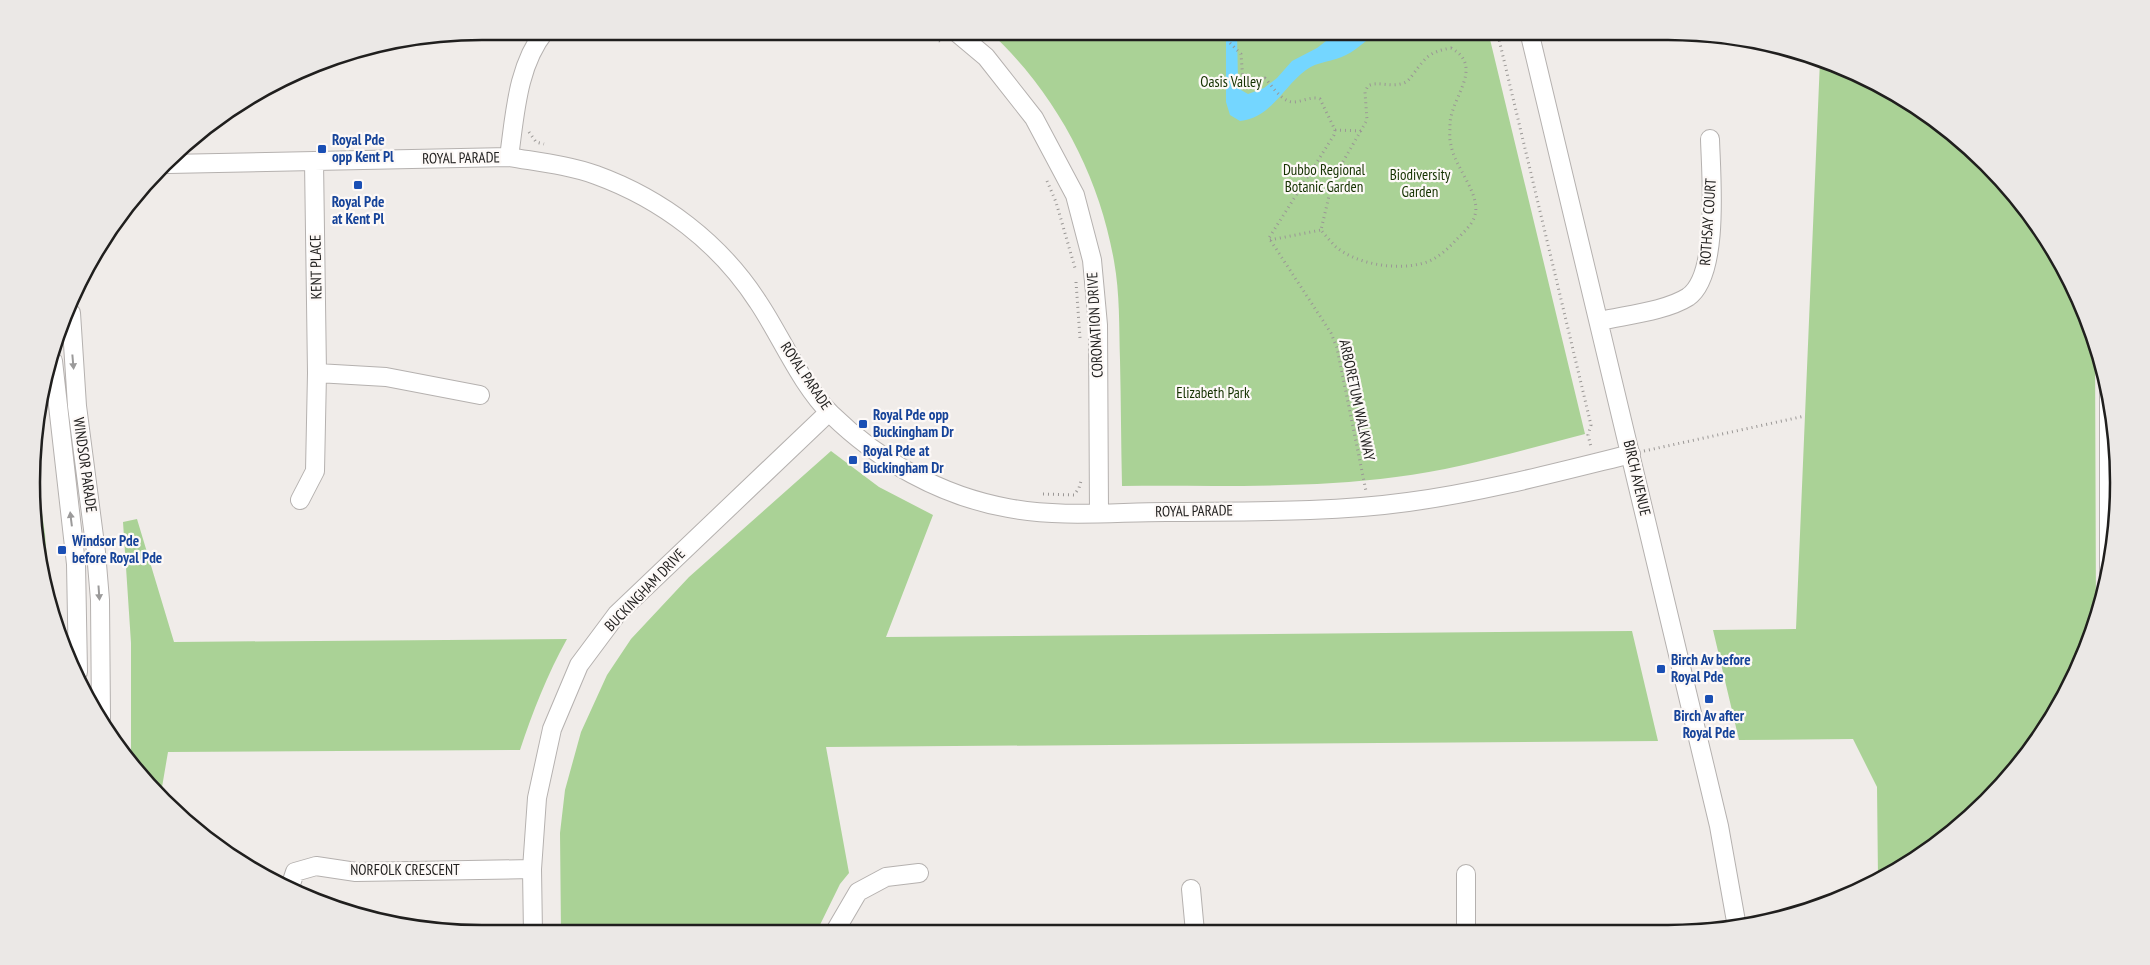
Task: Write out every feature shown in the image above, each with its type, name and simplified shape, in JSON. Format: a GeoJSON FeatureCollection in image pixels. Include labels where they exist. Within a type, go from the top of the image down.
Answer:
{"type":"FeatureCollection","features":[{"type":"Feature","properties":{"kind":"street"},"geometry":{"type":"LineString","coordinates":[[509,157],[517,96],[533,46],[538,40]]}},
{"type":"Feature","properties":{"kind":"street","name":"CORONATION DRIVE"},"geometry":{"type":"LineString","coordinates":[[953,40],[986,57],[1034,118],[1075,195],[1092,260],[1098,325],[1099,512]]}},
{"type":"Feature","properties":{"kind":"street","name":"BIRCH AVENUE"},"geometry":{"type":"LineString","coordinates":[[1531,40],[1719,826],[1736,919]]}},
{"type":"Feature","properties":{"kind":"street","name":"ROTHSAY COURT"},"geometry":{"type":"LineString","coordinates":[[1600,322],[1678,302],[1690,296],[1698,287],[1704,276],[1707,262],[1712,196],[1710,139]]}},
{"type":"Feature","properties":{"kind":"street","name":"ROYAL PARADE"},"geometry":{"type":"LineString","coordinates":[[176,164],[509,157],[555,164],[594,174],[655,203],[699,234],[730,263],[758,301],[804,377],[829,412],[894,464],[932,485],[1009,509],[1099,512],[1297,510],[1369,507],[1451,495],[1631,454]]}},
{"type":"Feature","properties":{"kind":"street","name":"KENT PLACE"},"geometry":{"type":"LineString","coordinates":[[300,500],[314,471],[317,373],[314,161]]}},
{"type":"Feature","properties":{"kind":"street","name":"WINDSOR PARADE"},"geometry":{"type":"LineString","coordinates":[[71,319],[77,406],[96,552],[102,678],[101,706]]}},
{"type":"Feature","properties":{"kind":"street"},"geometry":{"type":"LineString","coordinates":[[317,373],[386,377],[480,395]]}},
{"type":"Feature","properties":{"kind":"street","name":"WINDSOR PARADE"},"geometry":{"type":"LineString","coordinates":[[54,375],[76,564],[78,660]]}},
{"type":"Feature","properties":{"kind":"street","name":"BUCKINGHAM DRIVE"},"geometry":{"type":"LineString","coordinates":[[533,925],[532,869],[537,798],[552,729],[579,665],[617,614],[829,412]]}},
{"type":"Feature","properties":{"kind":"street"},"geometry":{"type":"LineString","coordinates":[[2109,454],[2109,511]]}},
{"type":"Feature","properties":{"kind":"street"},"geometry":{"type":"LineString","coordinates":[[86,678],[102,678]]}},
{"type":"Feature","properties":{"kind":"street","name":"NORFOLK CRESCENT"},"geometry":{"type":"LineString","coordinates":[[292,881],[295,872],[316,866],[356,872],[532,869]]}},
{"type":"Feature","properties":{"kind":"street"},"geometry":{"type":"LineString","coordinates":[[839,925],[858,892],[886,877],[919,873]]}},
{"type":"Feature","properties":{"kind":"street"},"geometry":{"type":"LineString","coordinates":[[1466,874],[1466,925]]}},
{"type":"Feature","properties":{"kind":"street"},"geometry":{"type":"LineString","coordinates":[[1191,889],[1194,925]]}},
{"type":"Feature","properties":{"kind":"path"},"geometry":{"type":"LineString","coordinates":[[1227,40],[1241,54],[1243,81],[1249,87],[1258,85],[1265,78],[1284,98],[1293,102],[1320,99],[1335,130],[1334,135],[1269,238],[1270,240],[1321,230]]}},
{"type":"Feature","properties":{"kind":"path"},"geometry":{"type":"LineString","coordinates":[[1498,40],[1591,425],[1588,435],[1594,463]]}},
{"type":"Feature","properties":{"kind":"path"},"geometry":{"type":"LineString","coordinates":[[1451,48],[1460,53],[1466,64],[1466,78],[1450,122],[1451,145],[1475,202],[1475,215],[1467,229],[1436,258],[1420,264],[1378,264],[1355,258],[1336,247],[1321,230],[1333,179],[1367,120],[1365,92],[1368,86],[1372,83],[1392,87],[1407,81],[1424,58],[1437,50],[1451,48]]}},
{"type":"Feature","properties":{"kind":"path"},"geometry":{"type":"LineString","coordinates":[[528,127],[529,134],[536,142],[546,145]]}},
{"type":"Feature","properties":{"kind":"path"},"geometry":{"type":"LineString","coordinates":[[1335,130],[1362,131]]}},
{"type":"Feature","properties":{"kind":"path"},"geometry":{"type":"LineString","coordinates":[[197,145],[203,145]]}},
{"type":"Feature","properties":{"kind":"path"},"geometry":{"type":"LineString","coordinates":[[1045,177],[1056,202],[1074,266],[1080,344]]}},
{"type":"Feature","properties":{"kind":"path","name":"ARBORETUM WALKWAY"},"geometry":{"type":"LineString","coordinates":[[1270,240],[1331,333],[1337,348],[1369,507]]}},
{"type":"Feature","properties":{"kind":"path"},"geometry":{"type":"LineString","coordinates":[[1631,454],[1805,416]]}},
{"type":"Feature","properties":{"kind":"path"},"geometry":{"type":"LineString","coordinates":[[1038,494],[1074,495],[1079,488],[1082,476]]}},
{"type":"Feature","properties":{"kind":"green space"},"geometry":{"type":"Polygon","coordinates":[[[998,40],[1490,40],[1585,434],[1514,453],[1420,474],[1362,481],[1293,485],[1122,486],[1118,298],[1116,273],[1107,229],[1085,166],[1071,136],[1034,80],[998,40]]]}},
{"type":"Feature","properties":{"kind":"green space"},"geometry":{"type":"Polygon","coordinates":[[[1820,67],[1889,99],[1937,131],[2000,191],[2019,213],[2051,261],[2076,313],[2087,340],[2095,368],[2096,593],[2087,625],[2064,678],[2051,704],[2019,752],[1980,795],[1937,834],[1878,872],[1877,787],[1853,739],[1739,740],[1713,630],[1796,629],[1820,67]]]}},
{"type":"Feature","properties":{"kind":"green space"},"geometry":{"type":"Polygon","coordinates":[[[831,451],[879,487],[933,515],[886,637],[1632,631],[1658,741],[826,747],[849,873],[840,884],[820,925],[561,925],[560,833],[565,790],[581,732],[607,675],[631,639],[689,577],[831,451]]]}},
{"type":"Feature","properties":{"kind":"green space"},"geometry":{"type":"Polygon","coordinates":[[[41,505],[45,534],[47,556],[41,505]]]}},
{"type":"Feature","properties":{"kind":"green space"},"geometry":{"type":"Polygon","coordinates":[[[137,519],[174,642],[567,639],[541,693],[520,750],[168,752],[162,787],[131,752],[131,643],[123,522],[137,519]]]}},
{"type":"Feature","properties":{"kind":"water"},"geometry":{"type":"Polygon","coordinates":[[[1226,40],[1237,40],[1238,82],[1241,90],[1248,94],[1264,88],[1277,78],[1292,61],[1317,48],[1327,40],[1367,40],[1346,55],[1315,65],[1306,70],[1276,101],[1251,119],[1240,121],[1230,115],[1226,102],[1226,40]]]}},
{"type":"Feature","properties":{"kind":"place","name":"Royal Pde opp Kent Pl"},"geometry":{"type":"Point","coordinates":[322,149]}},
{"type":"Feature","properties":{"kind":"place","name":"Royal Pde at Kent Pl"},"geometry":{"type":"Point","coordinates":[358,185]}},
{"type":"Feature","properties":{"kind":"place","name":"Royal Pde opp Buckingham Dr"},"geometry":{"type":"Point","coordinates":[863,424]}},
{"type":"Feature","properties":{"kind":"place","name":"Royal Pde at Buckingham Dr"},"geometry":{"type":"Point","coordinates":[853,460]}},
{"type":"Feature","properties":{"kind":"place","name":"Windsor Pde before Royal Pde"},"geometry":{"type":"Point","coordinates":[62,550]}},
{"type":"Feature","properties":{"kind":"place","name":"Birch Av before Royal Pde"},"geometry":{"type":"Point","coordinates":[1661,669]}},
{"type":"Feature","properties":{"kind":"place","name":"Birch Av after Royal Pde"},"geometry":{"type":"Point","coordinates":[1709,699]}},
{"type":"Feature","properties":{"kind":"park label","name":"Oasis Valley"},"geometry":{"type":"Point","coordinates":[1231,82]}},
{"type":"Feature","properties":{"kind":"park label","name":"Dubbo Regional Botanic Garden"},"geometry":{"type":"Point","coordinates":[1324,178]}},
{"type":"Feature","properties":{"kind":"park label","name":"Biodiversity Garden"},"geometry":{"type":"Point","coordinates":[1420,184]}},
{"type":"Feature","properties":{"kind":"park label","name":"Elizabeth Park"},"geometry":{"type":"Point","coordinates":[1213,393]}}]}
